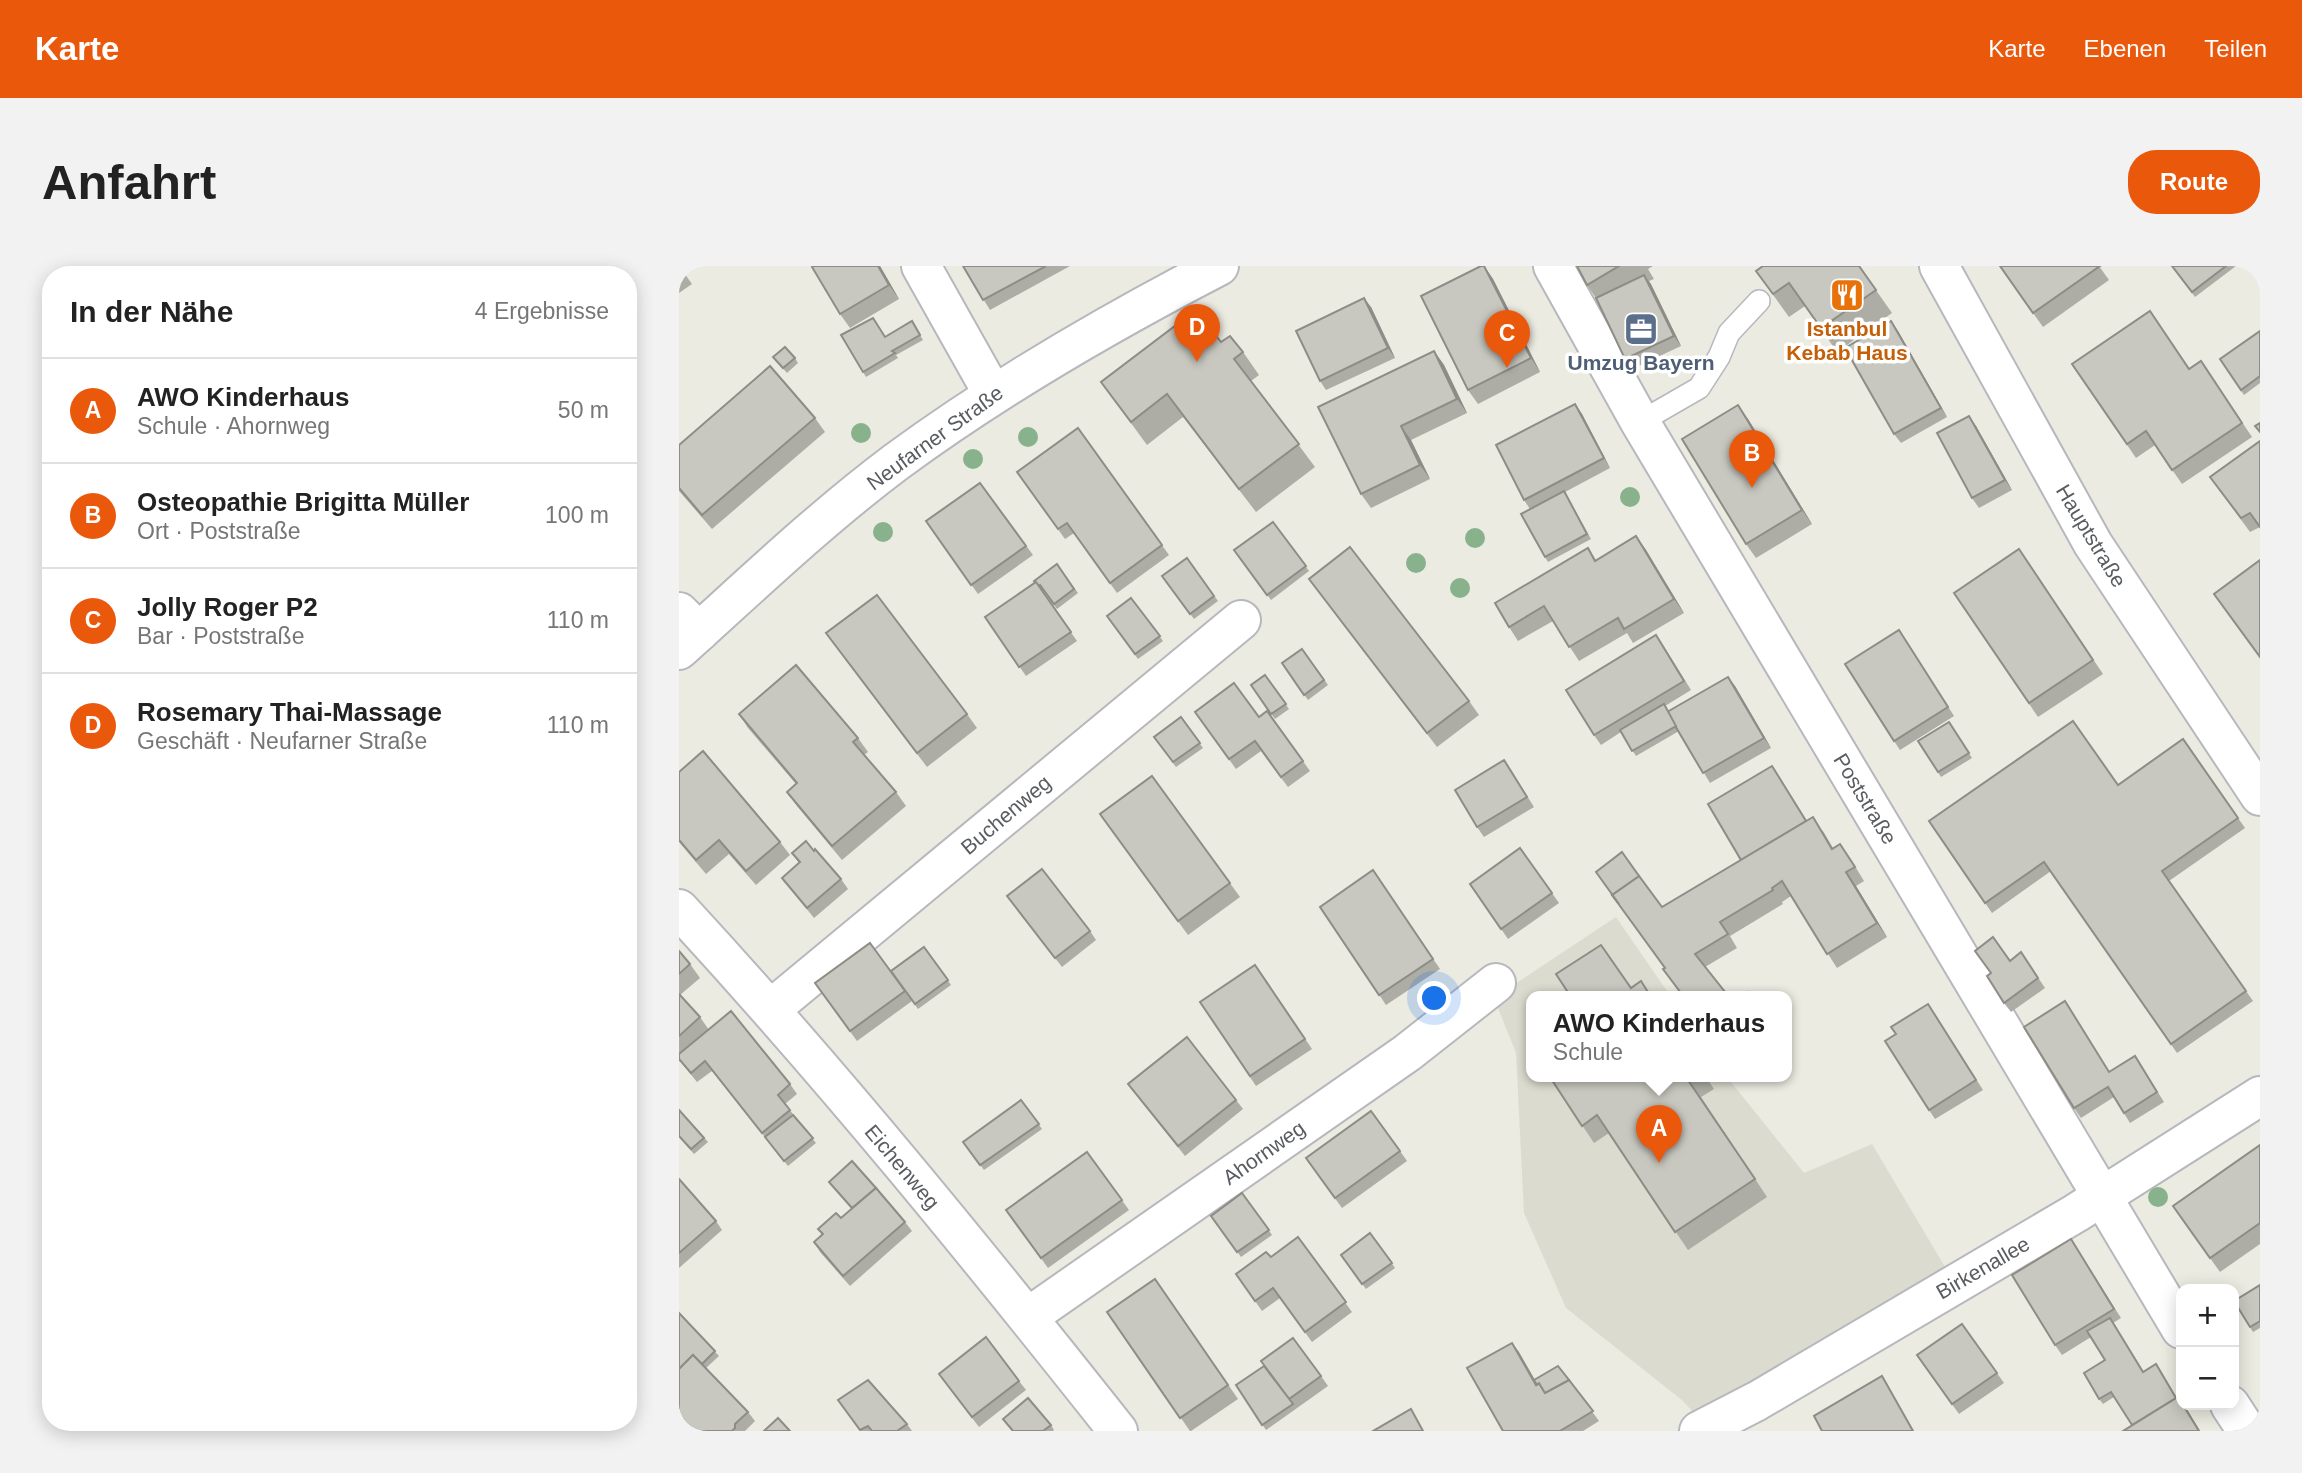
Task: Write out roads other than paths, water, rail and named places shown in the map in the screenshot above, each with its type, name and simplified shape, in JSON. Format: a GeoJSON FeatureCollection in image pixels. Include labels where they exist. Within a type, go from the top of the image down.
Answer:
{"type":"FeatureCollection","features":[{"type":"Feature","properties":{"kind":"street"},"geometry":{"type":"LineString","coordinates":[[921,266],[993,394]]}},
{"type":"Feature","properties":{"kind":"street","name":"Neufarner Straße"},"geometry":{"type":"LineString","coordinates":[[686,631],[895,463],[993,394],[1124,317],[1219,266]]}},
{"type":"Feature","properties":{"kind":"street","name":"Poststraße"},"geometry":{"type":"LineString","coordinates":[[1553,266],[1640,422],[2176,1321]]}},
{"type":"Feature","properties":{"kind":"street","name":"Hauptstraße"},"geometry":{"type":"LineString","coordinates":[[1939,266],[2093,544],[2260,796]]}},
{"type":"Feature","properties":{"kind":"street","name":"Buchenweg"},"geometry":{"type":"LineString","coordinates":[[771,1009],[1241,620]]}},
{"type":"Feature","properties":{"kind":"street","name":"Eichenweg"},"geometry":{"type":"LineString","coordinates":[[679,909],[771,1009],[1028,1317],[1118,1431]]}},
{"type":"Feature","properties":{"kind":"street","name":"Ahornweg"},"geometry":{"type":"LineString","coordinates":[[1028,1317],[1407,1053],[1496,983]]}},
{"type":"Feature","properties":{"kind":"street","name":"Birkenallee"},"geometry":{"type":"LineString","coordinates":[[1699,1431],[1763,1416],[2260,1096]]}},
{"type":"Feature","properties":{"kind":"street"},"geometry":{"type":"LineString","coordinates":[[2233,1410],[2247,1431]]}},
{"type":"Feature","properties":{"kind":"lane"},"geometry":{"type":"LineString","coordinates":[[1640,422],[1699,388],[1719,357],[1729,334],[1759,301]]}},
{"type":"Feature","properties":{"kind":"place","name":"Istanbul Kebab Haus"},"geometry":{"type":"Point","coordinates":[1847,295]}},
{"type":"Feature","properties":{"kind":"place","name":"Umzug Bayern"},"geometry":{"type":"Point","coordinates":[1641,329]}},
{"type":"Feature","properties":{"kind":"place","name":"Rosemary Thai-Massage"},"geometry":{"type":"Point","coordinates":[1197,362]}},
{"type":"Feature","properties":{"kind":"place","name":"Jolly Roger P2"},"geometry":{"type":"Point","coordinates":[1507,368]}},
{"type":"Feature","properties":{"kind":"place","name":"Osteopathie Brigitta Müller"},"geometry":{"type":"Point","coordinates":[1752,488]}},
{"type":"Feature","properties":{"kind":"place","name":"AWO Kinderhaus"},"geometry":{"type":"Point","coordinates":[1659,1163]}}]}
